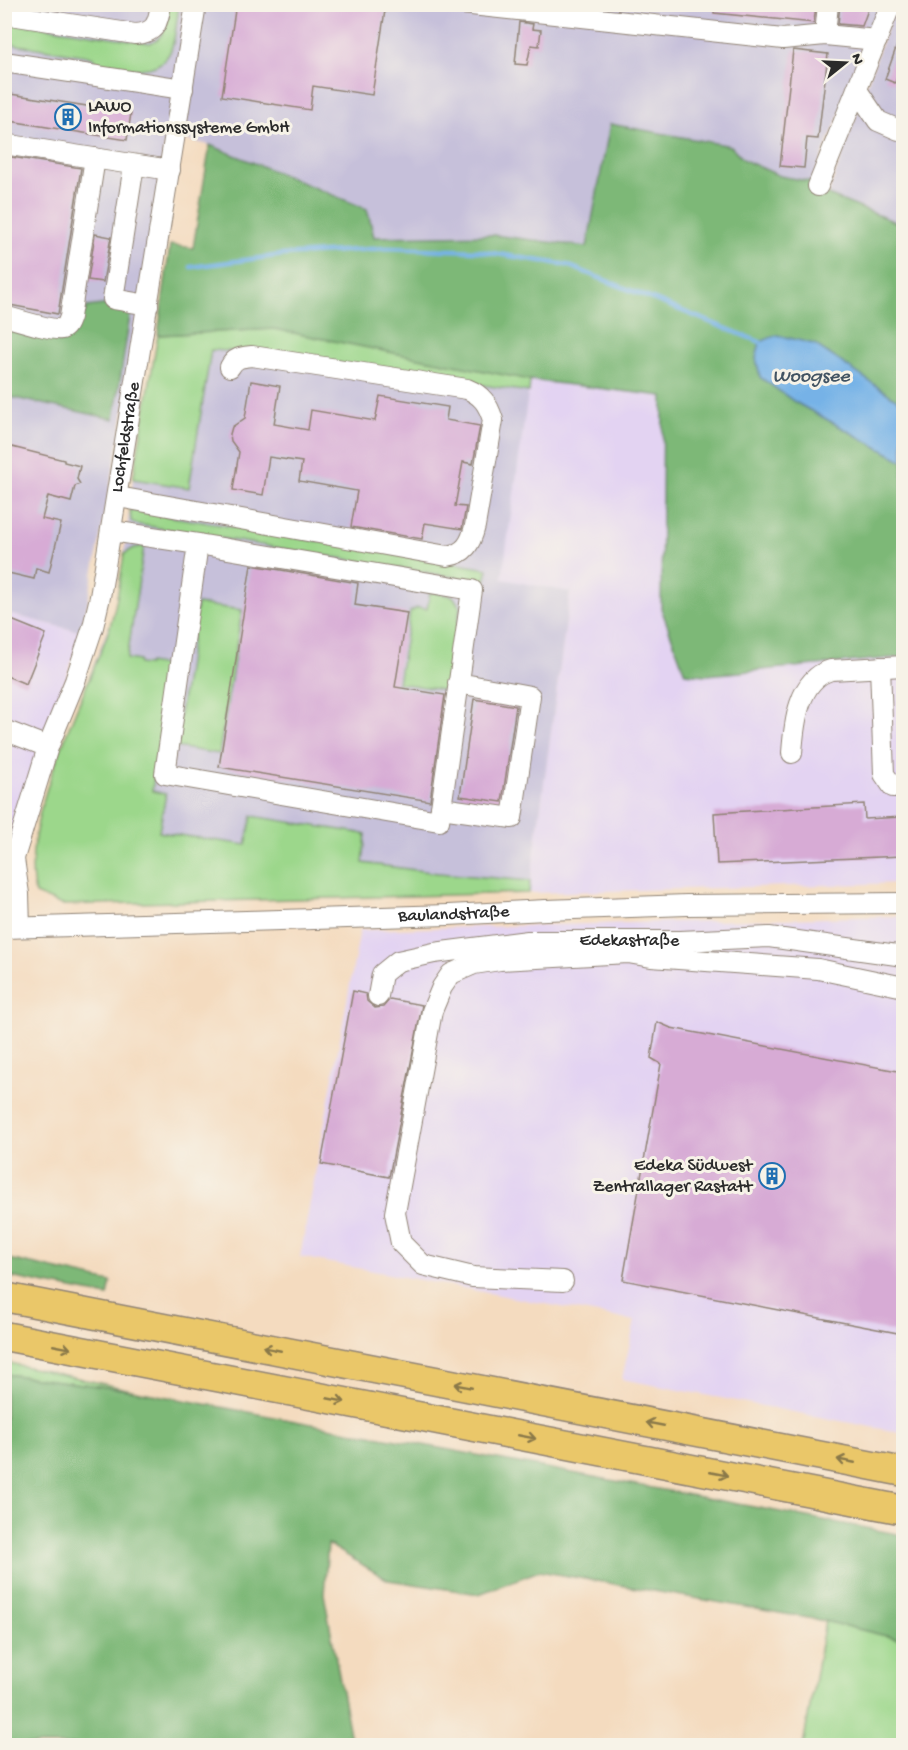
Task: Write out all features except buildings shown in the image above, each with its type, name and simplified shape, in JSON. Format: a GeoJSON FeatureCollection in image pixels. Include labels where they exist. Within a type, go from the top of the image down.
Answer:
{"type":"FeatureCollection","features":[{"type":"Feature","properties":{"kind":"highway"},"geometry":{"type":"LineString","coordinates":[[4,1297],[903,1472]]}},
{"type":"Feature","properties":{"kind":"highway"},"geometry":{"type":"LineString","coordinates":[[4,1336],[903,1510]]}},
{"type":"Feature","properties":{"kind":"street"},"geometry":{"type":"LineString","coordinates":[[4,14],[135,34],[152,29],[158,21],[161,4]]}},
{"type":"Feature","properties":{"kind":"street","name":"Lochfeldstraße"},"geometry":{"type":"LineString","coordinates":[[4,881],[14,858],[48,747],[75,681],[93,627],[100,597],[107,526],[118,497],[120,427],[148,305],[196,4]]}},
{"type":"Feature","properties":{"kind":"street"},"geometry":{"type":"LineString","coordinates":[[462,4],[783,39],[825,35],[877,40]]}},
{"type":"Feature","properties":{"kind":"street"},"geometry":{"type":"LineString","coordinates":[[825,35],[828,4]]}},
{"type":"Feature","properties":{"kind":"street"},"geometry":{"type":"LineString","coordinates":[[818,186],[891,4]]}},
{"type":"Feature","properties":{"kind":"street"},"geometry":{"type":"LineString","coordinates":[[4,62],[183,89]]}},
{"type":"Feature","properties":{"kind":"street"},"geometry":{"type":"LineString","coordinates":[[857,90],[878,121],[899,130],[903,129]]}},
{"type":"Feature","properties":{"kind":"street"},"geometry":{"type":"LineString","coordinates":[[4,144],[170,170]]}},
{"type":"Feature","properties":{"kind":"street"},"geometry":{"type":"LineString","coordinates":[[4,316],[52,328],[62,329],[67,325],[95,158]]}},
{"type":"Feature","properties":{"kind":"street"},"geometry":{"type":"LineString","coordinates":[[134,165],[113,299],[148,305]]}},
{"type":"Feature","properties":{"kind":"street"},"geometry":{"type":"LineString","coordinates":[[118,497],[206,507],[447,556],[457,555],[472,539],[493,420],[489,408],[476,392],[252,356],[233,361],[230,367]]}},
{"type":"Feature","properties":{"kind":"street"},"geometry":{"type":"LineString","coordinates":[[107,526],[198,544],[472,590],[439,821],[165,774],[198,544]]}},
{"type":"Feature","properties":{"kind":"street"},"geometry":{"type":"LineString","coordinates":[[792,753],[795,719],[812,682],[822,672],[903,666]]}},
{"type":"Feature","properties":{"kind":"street"},"geometry":{"type":"LineString","coordinates":[[880,667],[884,774],[893,787],[903,787]]}},
{"type":"Feature","properties":{"kind":"street"},"geometry":{"type":"LineString","coordinates":[[441,808],[512,818],[530,696],[458,683]]}},
{"type":"Feature","properties":{"kind":"street"},"geometry":{"type":"LineString","coordinates":[[4,730],[48,747]]}},
{"type":"Feature","properties":{"kind":"street","name":"Lochfeldstraße"},"geometry":{"type":"LineString","coordinates":[[12,928],[19,894],[14,858]]}},
{"type":"Feature","properties":{"kind":"street","name":"Baulandstraße"},"geometry":{"type":"LineString","coordinates":[[12,928],[663,906],[903,903]]}},
{"type":"Feature","properties":{"kind":"street","name":"Edekastraße"},"geometry":{"type":"LineString","coordinates":[[378,996],[382,974],[398,961],[434,953],[528,941],[680,941],[769,937],[903,956]]}},
{"type":"Feature","properties":{"kind":"street"},"geometry":{"type":"LineString","coordinates":[[563,1281],[473,1276],[423,1265],[401,1243],[395,1213],[432,1011],[442,987],[451,974],[474,964],[500,960],[628,953],[651,957],[818,969],[903,987]]}},
{"type":"Feature","properties":{"kind":"shaded area"},"geometry":{"type":"Polygon","coordinates":[[[4,5],[884,5],[812,182],[780,176],[744,160],[731,146],[588,247],[493,235],[374,237],[367,209],[210,145],[166,136],[120,435],[82,632],[5,613],[4,5]]]}},
{"type":"Feature","properties":{"kind":"shaded area"},"geometry":{"type":"Polygon","coordinates":[[[895,5],[903,5],[903,225],[828,195],[895,5]]]}},
{"type":"Feature","properties":{"kind":"shaded area"},"geometry":{"type":"Polygon","coordinates":[[[274,329],[530,380],[502,579],[570,592],[529,893],[435,892],[194,863],[57,760],[113,615],[124,554],[133,479],[158,335],[274,329]]]}},
{"type":"Feature","properties":{"kind":"shaded area"},"geometry":{"type":"Polygon","coordinates":[[[530,380],[664,396],[661,608],[707,675],[903,657],[903,883],[529,893],[570,592],[499,585],[530,380]]]}},
{"type":"Feature","properties":{"kind":"shaded area"},"geometry":{"type":"Polygon","coordinates":[[[5,613],[82,632],[5,858],[5,613]]]}},
{"type":"Feature","properties":{"kind":"shaded area"},"geometry":{"type":"Polygon","coordinates":[[[903,916],[903,1433],[622,1379],[635,1321],[300,1257],[360,930],[903,916]]]}},
{"type":"Feature","properties":{"kind":"green space"},"geometry":{"type":"Polygon","coordinates":[[[168,5],[179,5],[172,47],[160,64],[150,67],[129,69],[107,66],[97,64],[93,58],[87,56],[5,43],[4,21],[150,43],[163,32],[168,5]]]}},
{"type":"Feature","properties":{"kind":"green space"},"geometry":{"type":"Polygon","coordinates":[[[610,124],[731,146],[744,160],[780,176],[812,182],[828,195],[903,225],[903,404],[814,344],[760,377],[795,402],[903,461],[903,657],[707,675],[685,673],[661,608],[663,396],[530,380],[274,329],[158,335],[170,245],[193,248],[210,145],[367,209],[374,237],[493,235],[587,247],[610,124]]]}},
{"type":"Feature","properties":{"kind":"green space"},"geometry":{"type":"Polygon","coordinates":[[[110,304],[131,309],[114,419],[5,396],[5,329],[60,342],[74,334],[87,307],[110,304]]]}},
{"type":"Feature","properties":{"kind":"green space"},"geometry":{"type":"Polygon","coordinates":[[[274,329],[530,380],[529,392],[278,354],[211,350],[189,488],[133,479],[158,335],[274,329]]]}},
{"type":"Feature","properties":{"kind":"green space"},"geometry":{"type":"Polygon","coordinates":[[[130,510],[488,569],[485,582],[135,524],[131,521],[130,510]]]}},
{"type":"Feature","properties":{"kind":"green space"},"geometry":{"type":"Polygon","coordinates":[[[144,546],[127,659],[139,661],[139,664],[148,665],[149,663],[170,667],[152,791],[166,794],[159,832],[246,845],[252,816],[366,834],[363,863],[438,873],[530,881],[529,893],[62,905],[35,894],[32,865],[36,833],[55,763],[107,635],[124,554],[134,548],[144,546]]]}},
{"type":"Feature","properties":{"kind":"green space"},"geometry":{"type":"Polygon","coordinates":[[[430,592],[453,596],[460,607],[448,691],[398,683],[410,612],[417,608],[427,609],[430,592]]]}},
{"type":"Feature","properties":{"kind":"green space"},"geometry":{"type":"Polygon","coordinates":[[[197,604],[242,610],[219,754],[175,747],[197,604]]]}},
{"type":"Feature","properties":{"kind":"green space"},"geometry":{"type":"Polygon","coordinates":[[[5,1258],[111,1282],[108,1296],[5,1276],[5,1258]]]}},
{"type":"Feature","properties":{"kind":"green space"},"geometry":{"type":"Polygon","coordinates":[[[5,1362],[136,1391],[5,1374],[5,1362]]]}},
{"type":"Feature","properties":{"kind":"green space"},"geometry":{"type":"Polygon","coordinates":[[[5,1374],[136,1391],[903,1535],[903,1640],[825,1621],[539,1571],[479,1594],[388,1580],[328,1544],[324,1594],[352,1745],[5,1745],[5,1374]]]}},
{"type":"Feature","properties":{"kind":"green space"},"geometry":{"type":"Polygon","coordinates":[[[825,1621],[903,1640],[903,1745],[803,1746],[825,1621]]]}},
{"type":"Feature","properties":{"kind":"water","name":"Woogsee"},"geometry":{"type":"Polygon","coordinates":[[[777,335],[814,344],[903,404],[903,461],[795,402],[760,377],[756,358],[760,342],[777,335]]]}},
{"type":"Feature","properties":{"kind":"waterway"},"geometry":{"type":"LineString","coordinates":[[191,267],[283,255],[387,248],[479,251],[567,265],[760,342]]}},
{"type":"Feature","properties":{"kind":"place","name":"LAWO Informationssysteme GmbH"},"geometry":{"type":"Point","coordinates":[68,117]}},
{"type":"Feature","properties":{"kind":"place","name":"Edeka Südwest Zentrallager Rastatt"},"geometry":{"type":"Point","coordinates":[772,1176]}}]}
